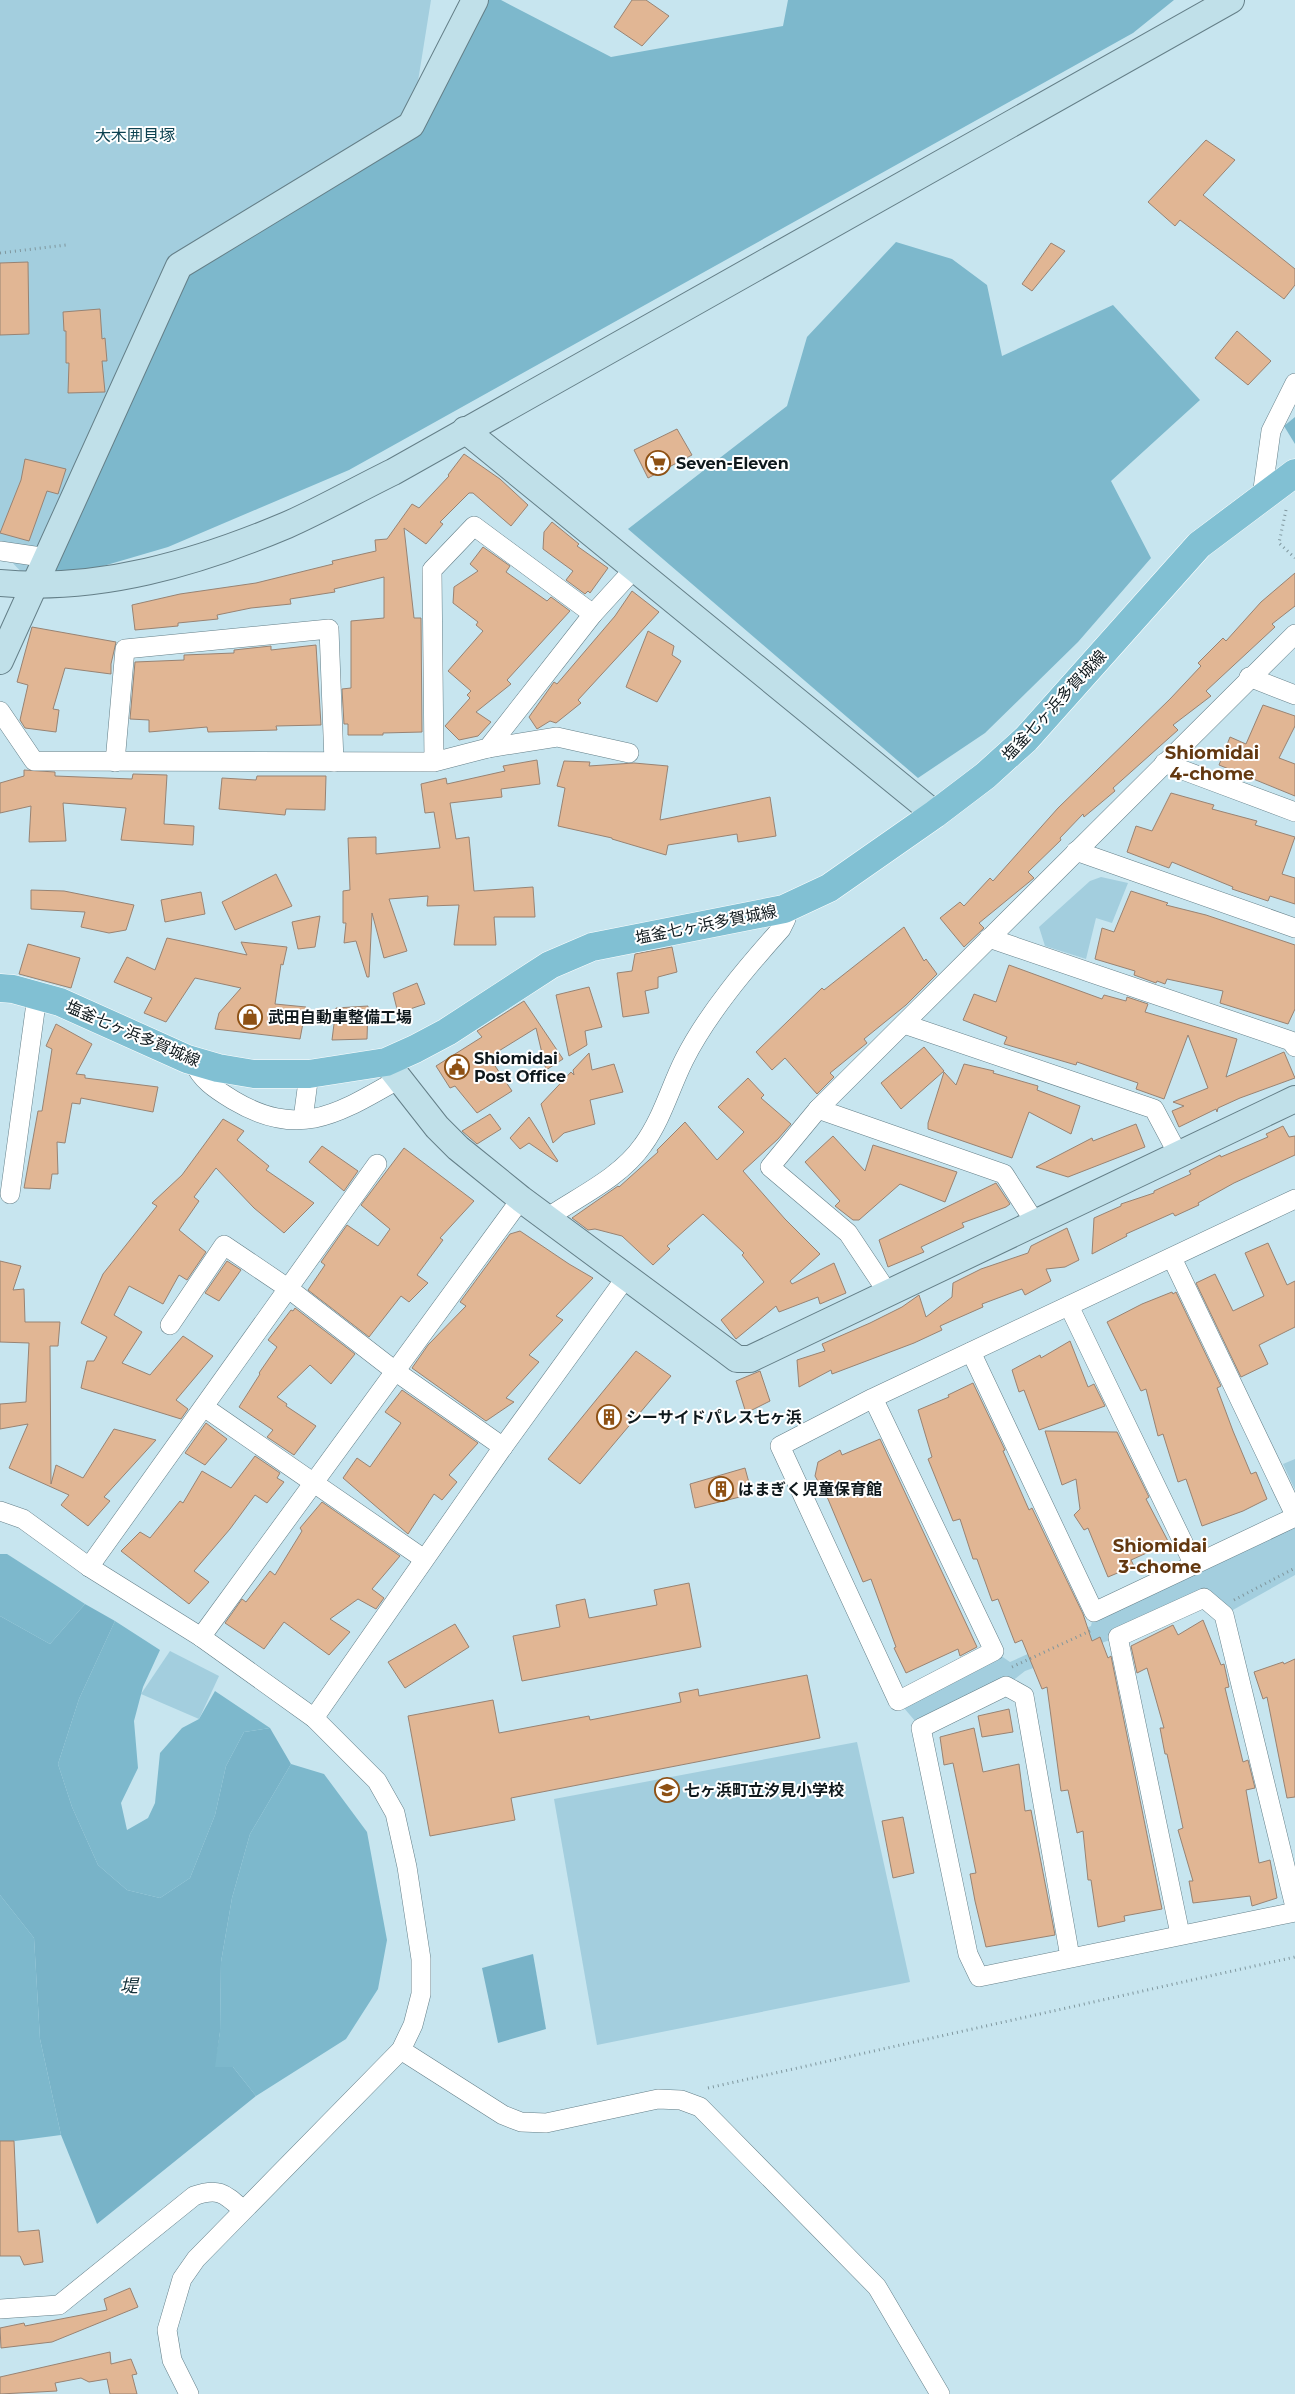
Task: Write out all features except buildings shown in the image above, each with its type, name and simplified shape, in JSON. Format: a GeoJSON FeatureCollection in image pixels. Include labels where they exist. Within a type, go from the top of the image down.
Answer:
{"type":"FeatureCollection","features":[{"type":"Feature","properties":{"kind":"main road","name":"塩釜七ヶ浜多賀城線"},"geometry":{"type":"LineString","coordinates":[[0,988],[60,1002],[193,1061],[218,1068],[254,1074],[309,1074],[392,1070],[415,1049],[446,1032],[522,981],[569,955],[592,947],[784,909],[829,888],[935,814],[985,776],[1026,739],[1199,545],[1295,473]]}},
{"type":"Feature","properties":{"kind":"street"},"geometry":{"type":"LineString","coordinates":[[0,661],[179,266],[411,125],[475,0]]}},
{"type":"Feature","properties":{"kind":"street"},"geometry":{"type":"LineString","coordinates":[[0,583],[35,586],[108,580],[178,565],[288,524],[392,472],[1231,0]]}},
{"type":"Feature","properties":{"kind":"street"},"geometry":{"type":"LineString","coordinates":[[1262,496],[1271,430],[1295,383]]}},
{"type":"Feature","properties":{"kind":"street"},"geometry":{"type":"LineString","coordinates":[[465,430],[935,814]]}},
{"type":"Feature","properties":{"kind":"street"},"geometry":{"type":"LineString","coordinates":[[434,762],[432,570],[474,526],[593,614]]}},
{"type":"Feature","properties":{"kind":"street"},"geometry":{"type":"LineString","coordinates":[[0,551],[48,558]]}},
{"type":"Feature","properties":{"kind":"street"},"geometry":{"type":"LineString","coordinates":[[488,748],[593,614],[635,568]]}},
{"type":"Feature","properties":{"kind":"street"},"geometry":{"type":"LineString","coordinates":[[115,762],[125,649],[329,629],[334,762]]}},
{"type":"Feature","properties":{"kind":"street"},"geometry":{"type":"LineString","coordinates":[[888,1293],[848,1233],[770,1167],[818,1109],[1295,634]]}},
{"type":"Feature","properties":{"kind":"street"},"geometry":{"type":"LineString","coordinates":[[1249,678],[1295,695]]}},
{"type":"Feature","properties":{"kind":"street"},"geometry":{"type":"LineString","coordinates":[[0,710],[34,761],[434,762],[488,748],[557,737],[629,754]]}},
{"type":"Feature","properties":{"kind":"street"},"geometry":{"type":"LineString","coordinates":[[1164,763],[1295,812]]}},
{"type":"Feature","properties":{"kind":"street"},"geometry":{"type":"LineString","coordinates":[[1076,851],[1295,928]]}},
{"type":"Feature","properties":{"kind":"street"},"geometry":{"type":"LineString","coordinates":[[547,1218],[616,1174],[643,1146],[668,1101],[684,1059],[720,1004],[781,929],[786,919],[784,909]]}},
{"type":"Feature","properties":{"kind":"street"},"geometry":{"type":"LineString","coordinates":[[989,938],[1291,1041],[1295,1047]]}},
{"type":"Feature","properties":{"kind":"street"},"geometry":{"type":"LineString","coordinates":[[10,1194],[37,996]]}},
{"type":"Feature","properties":{"kind":"street"},"geometry":{"type":"LineString","coordinates":[[904,1024],[1154,1109],[1178,1154]]}},
{"type":"Feature","properties":{"kind":"street"},"geometry":{"type":"LineString","coordinates":[[193,1061],[199,1074],[212,1087],[250,1110],[283,1121],[303,1119],[343,1110],[392,1070],[437,1127],[458,1148],[521,1199],[725,1350],[744,1360],[750,1359],[1295,1100]]}},
{"type":"Feature","properties":{"kind":"street"},"geometry":{"type":"LineString","coordinates":[[303,1119],[309,1074]]}},
{"type":"Feature","properties":{"kind":"street"},"geometry":{"type":"LineString","coordinates":[[818,1109],[1004,1174],[1036,1224]]}},
{"type":"Feature","properties":{"kind":"street"},"geometry":{"type":"LineString","coordinates":[[90,1567],[377,1164]]}},
{"type":"Feature","properties":{"kind":"street"},"geometry":{"type":"LineString","coordinates":[[201,1638],[521,1199]]}},
{"type":"Feature","properties":{"kind":"street"},"geometry":{"type":"LineString","coordinates":[[873,1398],[994,1651],[898,1701],[780,1446],[873,1398],[1295,1199]]}},
{"type":"Feature","properties":{"kind":"street"},"geometry":{"type":"LineString","coordinates":[[170,1325],[224,1245],[289,1289],[395,1371],[503,1447]]}},
{"type":"Feature","properties":{"kind":"street"},"geometry":{"type":"LineString","coordinates":[[971,1352],[1094,1612],[1295,1516],[1172,1258]]}},
{"type":"Feature","properties":{"kind":"street"},"geometry":{"type":"LineString","coordinates":[[314,1718],[503,1447],[627,1276]]}},
{"type":"Feature","properties":{"kind":"street"},"geometry":{"type":"LineString","coordinates":[[1069,1306],[1194,1564]]}},
{"type":"Feature","properties":{"kind":"street"},"geometry":{"type":"LineString","coordinates":[[204,1408],[424,1559]]}},
{"type":"Feature","properties":{"kind":"street"},"geometry":{"type":"LineString","coordinates":[[0,1511],[22,1519],[90,1567],[201,1638],[314,1718],[378,1781],[396,1813],[407,1867],[421,1968],[421,1994],[413,2025],[401,2050],[196,2259],[182,2279],[167,2330],[172,2360],[189,2394]]}},
{"type":"Feature","properties":{"kind":"street"},"geometry":{"type":"LineString","coordinates":[[1180,1934],[1118,1637],[1204,1598],[1224,1615],[1295,1907]]}},
{"type":"Feature","properties":{"kind":"street"},"geometry":{"type":"LineString","coordinates":[[1070,1958],[1024,1696],[1006,1686],[921,1728],[968,1954],[979,1977],[1070,1958],[1180,1934],[1295,1912]]}},
{"type":"Feature","properties":{"kind":"street"},"geometry":{"type":"LineString","coordinates":[[401,2050],[503,2115],[521,2122],[546,2123],[658,2099],[681,2100],[700,2108],[877,2287],[940,2394]]}},
{"type":"Feature","properties":{"kind":"street"},"geometry":{"type":"LineString","coordinates":[[0,2309],[59,2305],[194,2196],[207,2191],[222,2192],[243,2210]]}},
{"type":"Feature","properties":{"kind":"path"},"geometry":{"type":"LineString","coordinates":[[0,253],[66,245]]}},
{"type":"Feature","properties":{"kind":"path"},"geometry":{"type":"LineString","coordinates":[[1295,473],[1279,543],[1295,558]]}},
{"type":"Feature","properties":{"kind":"path"},"geometry":{"type":"LineString","coordinates":[[1231,1602],[1295,1568]]}},
{"type":"Feature","properties":{"kind":"path"},"geometry":{"type":"LineString","coordinates":[[706,2088],[1295,1957]]}},
{"type":"Feature","properties":{"kind":"green space","name":"大木囲貝塚"},"geometry":{"type":"Polygon","coordinates":[[[0,0],[431,0],[411,125],[35,586],[0,550],[0,0]]]}},
{"type":"Feature","properties":{"kind":"green space"},"geometry":{"type":"Polygon","coordinates":[[[1101,877],[1128,883],[1112,923],[1096,918],[1086,959],[1045,946],[1039,927],[1090,881],[1101,877]]]}},
{"type":"Feature","properties":{"kind":"green space"},"geometry":{"type":"Polygon","coordinates":[[[1295,1459],[1295,1490],[1283,1464],[1295,1459]]]}},
{"type":"Feature","properties":{"kind":"green space"},"geometry":{"type":"Polygon","coordinates":[[[1295,1517],[1295,1575],[1224,1615],[1204,1598],[1118,1637],[1025,1671],[1006,1686],[921,1728],[898,1701],[994,1651],[1010,1662],[1091,1626],[1094,1612],[1295,1517]]]}},
{"type":"Feature","properties":{"kind":"green space"},"geometry":{"type":"Polygon","coordinates":[[[170,1651],[219,1676],[199,1719],[141,1694],[170,1651]]]}},
{"type":"Feature","properties":{"kind":"green space"},"geometry":{"type":"Polygon","coordinates":[[[857,1742],[910,1982],[597,2045],[554,1799],[857,1742]]]}},
{"type":"Feature","properties":{"kind":"shaded area"},"geometry":{"type":"Polygon","coordinates":[[[475,0],[501,0],[611,57],[783,26],[788,0],[1174,0],[1133,33],[349,470],[168,547],[35,586],[179,266],[411,125],[475,0]]]}},
{"type":"Feature","properties":{"kind":"shaded area"},"geometry":{"type":"Polygon","coordinates":[[[896,242],[952,259],[987,285],[1002,356],[1113,305],[1200,400],[1111,481],[1151,558],[1078,642],[985,733],[918,778],[628,529],[787,406],[807,337],[896,242]]]}},
{"type":"Feature","properties":{"kind":"shaded area"},"geometry":{"type":"Polygon","coordinates":[[[1295,417],[1295,444],[1284,426],[1295,417]]]}},
{"type":"Feature","properties":{"kind":"shaded area"},"geometry":{"type":"Polygon","coordinates":[[[0,1554],[7,1554],[85,1604],[50,1644],[0,1616],[0,1554]]]}},
{"type":"Feature","properties":{"kind":"shaded area"},"geometry":{"type":"Polygon","coordinates":[[[115,1621],[160,1650],[143,1687],[134,1721],[138,1768],[121,1803],[127,1830],[148,1818],[155,1803],[160,1753],[182,1728],[199,1719],[215,1691],[270,1728],[244,1732],[226,1766],[215,1815],[190,1878],[160,1898],[127,1890],[98,1865],[72,1807],[58,1764],[79,1699],[115,1621]]]}},
{"type":"Feature","properties":{"kind":"shaded area"},"geometry":{"type":"Polygon","coordinates":[[[291,1764],[324,1774],[367,1832],[387,1940],[378,1989],[346,2039],[256,2096],[233,2067],[214,2067],[220,2032],[221,1962],[232,1898],[250,1834],[291,1764]]]}},
{"type":"Feature","properties":{"kind":"shaded area"},"geometry":{"type":"Polygon","coordinates":[[[0,1895],[34,1938],[40,2039],[61,2135],[0,2143],[0,1895]]]}},
{"type":"Feature","properties":{"kind":"water","name":"堤"},"geometry":{"type":"Polygon","coordinates":[[[85,1604],[115,1621],[79,1699],[58,1764],[72,1807],[98,1865],[127,1890],[160,1898],[190,1878],[215,1815],[226,1766],[244,1732],[270,1728],[291,1764],[250,1834],[232,1898],[221,1962],[220,2032],[215,2067],[233,2067],[256,2096],[97,2224],[61,2135],[40,2039],[34,1938],[0,1895],[0,1616],[50,1644],[85,1604]]]}},
{"type":"Feature","properties":{"kind":"water"},"geometry":{"type":"Polygon","coordinates":[[[533,1954],[546,2029],[498,2043],[482,1968],[533,1954]]]}},
{"type":"Feature","properties":{"kind":"place","name":"Seven-Eleven"},"geometry":{"type":"Point","coordinates":[658,463]}},
{"type":"Feature","properties":{"kind":"place","name":"武田自動車整備工場"},"geometry":{"type":"Point","coordinates":[250,1017]}},
{"type":"Feature","properties":{"kind":"place","name":"Shiomidai Post Office"},"geometry":{"type":"Point","coordinates":[457,1067]}},
{"type":"Feature","properties":{"kind":"place","name":"シーサイドパレス七ヶ浜"},"geometry":{"type":"Point","coordinates":[609,1417]}},
{"type":"Feature","properties":{"kind":"place","name":"はまぎく児童保育館"},"geometry":{"type":"Point","coordinates":[721,1489]}},
{"type":"Feature","properties":{"kind":"place","name":"七ヶ浜町立汐見小学校"},"geometry":{"type":"Point","coordinates":[667,1790]}},
{"type":"Feature","properties":{"kind":"district","name":"Shiomidai 4-chome"},"geometry":{"type":"Point","coordinates":[1212,763]}},
{"type":"Feature","properties":{"kind":"district","name":"Shiomidai 3-chome"},"geometry":{"type":"Point","coordinates":[1160,1556]}}]}
